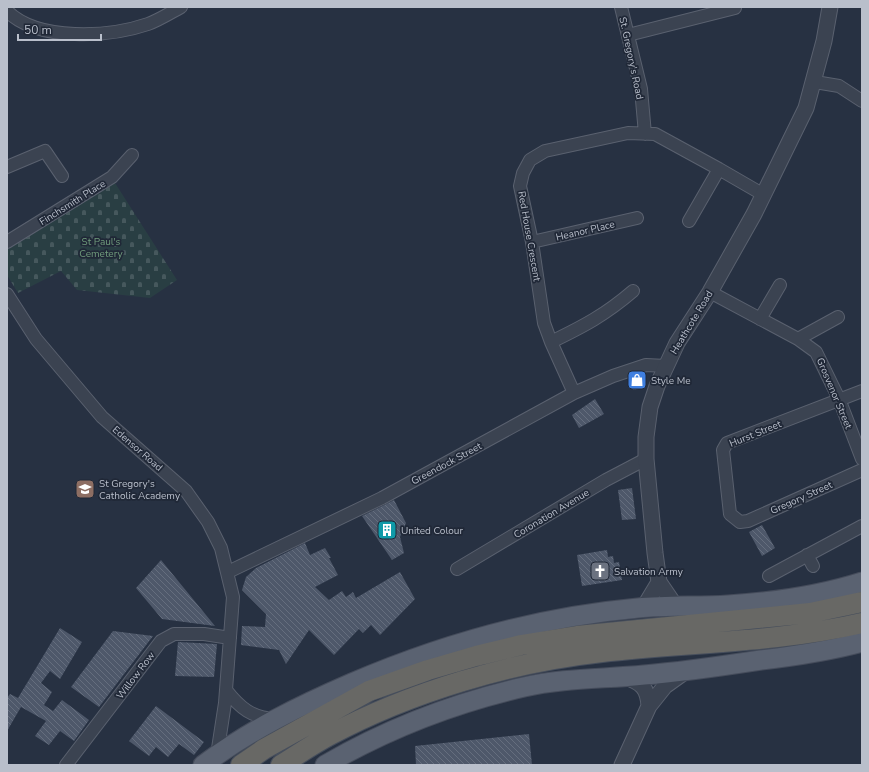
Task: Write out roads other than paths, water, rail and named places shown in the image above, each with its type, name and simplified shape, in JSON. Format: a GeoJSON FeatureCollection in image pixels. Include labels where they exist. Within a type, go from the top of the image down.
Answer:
{"type":"FeatureCollection","features":[{"type":"Feature","properties":{"kind":"highway"},"geometry":{"type":"LineString","coordinates":[[241,765],[264,748],[369,692],[428,670],[476,656],[521,645],[577,636],[810,613],[862,602]]}},
{"type":"Feature","properties":{"kind":"highway"},"geometry":{"type":"LineString","coordinates":[[281,765],[330,735],[392,706],[500,670],[602,652],[766,639],[837,629],[862,623]]}},
{"type":"Feature","properties":{"kind":"main road"},"geometry":{"type":"LineString","coordinates":[[210,760],[244,736],[315,699],[436,650],[502,632],[580,616],[644,607],[730,605],[787,600],[832,592],[862,582]]}},
{"type":"Feature","properties":{"kind":"main road"},"geometry":{"type":"LineString","coordinates":[[325,765],[359,746],[444,709],[524,687],[572,680],[686,671],[813,653],[862,642]]}},
{"type":"Feature","properties":{"kind":"street"},"geometry":{"type":"LineString","coordinates":[[7,11],[26,24],[53,31],[85,34],[120,32],[149,24],[181,7]]}},
{"type":"Feature","properties":{"kind":"street","name":"St. Gregory's Road"},"geometry":{"type":"LineString","coordinates":[[621,7],[641,89],[645,134]]}},
{"type":"Feature","properties":{"kind":"street","name":"Heathcote Road"},"geometry":{"type":"LineString","coordinates":[[676,606],[659,582],[646,459],[646,437],[650,407],[657,386],[677,343],[710,292],[764,195],[804,114],[824,41],[830,7]]}},
{"type":"Feature","properties":{"kind":"street"},"geometry":{"type":"LineString","coordinates":[[628,35],[735,8]]}},
{"type":"Feature","properties":{"kind":"street"},"geometry":{"type":"LineString","coordinates":[[814,82],[839,86],[858,98]]}},
{"type":"Feature","properties":{"kind":"street","name":"Red House Crescent"},"geometry":{"type":"LineString","coordinates":[[574,394],[544,323],[532,242],[520,186],[523,173],[530,160],[545,151],[628,133],[655,134],[764,195]]}},
{"type":"Feature","properties":{"kind":"street"},"geometry":{"type":"LineString","coordinates":[[7,167],[45,151],[62,176]]}},
{"type":"Feature","properties":{"kind":"street","name":"Finchsmith Place"},"geometry":{"type":"LineString","coordinates":[[7,242],[112,177],[132,155]]}},
{"type":"Feature","properties":{"kind":"street"},"geometry":{"type":"LineString","coordinates":[[689,220],[719,169]]}},
{"type":"Feature","properties":{"kind":"street","name":"Heanor Place"},"geometry":{"type":"LineString","coordinates":[[532,242],[637,218]]}},
{"type":"Feature","properties":{"kind":"street"},"geometry":{"type":"LineString","coordinates":[[760,319],[780,285]]}},
{"type":"Feature","properties":{"kind":"street"},"geometry":{"type":"LineString","coordinates":[[551,342],[592,322],[613,308],[633,291]]}},
{"type":"Feature","properties":{"kind":"street","name":"Grosvenor Street"},"geometry":{"type":"LineString","coordinates":[[710,292],[798,339],[820,356],[839,399],[862,459]]}},
{"type":"Feature","properties":{"kind":"street","name":"Edensor Road"},"geometry":{"type":"LineString","coordinates":[[7,294],[36,339],[102,417],[186,491],[208,522],[221,548],[228,572],[232,597],[230,638],[226,690],[210,760]]}},
{"type":"Feature","properties":{"kind":"street"},"geometry":{"type":"LineString","coordinates":[[798,339],[838,317]]}},
{"type":"Feature","properties":{"kind":"street","name":"Greendock Street"},"geometry":{"type":"LineString","coordinates":[[228,572],[382,498],[574,394],[613,376],[646,365],[666,366]]}},
{"type":"Feature","properties":{"kind":"street","name":"Hurst Street"},"geometry":{"type":"LineString","coordinates":[[740,522],[730,514],[724,446],[731,441],[862,391]]}},
{"type":"Feature","properties":{"kind":"street","name":"Coronation Avenue"},"geometry":{"type":"LineString","coordinates":[[456,568],[606,480],[646,459]]}},
{"type":"Feature","properties":{"kind":"street","name":"Gregory Street"},"geometry":{"type":"LineString","coordinates":[[740,522],[748,521],[862,470]]}},
{"type":"Feature","properties":{"kind":"street"},"geometry":{"type":"LineString","coordinates":[[769,576],[807,554],[862,526]]}},
{"type":"Feature","properties":{"kind":"street"},"geometry":{"type":"LineString","coordinates":[[807,554],[813,566]]}},
{"type":"Feature","properties":{"kind":"street"},"geometry":{"type":"LineString","coordinates":[[644,607],[659,582]]}},
{"type":"Feature","properties":{"kind":"street","name":"Willow Row"},"geometry":{"type":"LineString","coordinates":[[66,765],[161,641],[174,634],[204,634],[230,638]]}},
{"type":"Feature","properties":{"kind":"street"},"geometry":{"type":"LineString","coordinates":[[622,765],[649,706],[665,686],[686,671]]}},
{"type":"Feature","properties":{"kind":"street"},"geometry":{"type":"LineString","coordinates":[[625,677],[636,680],[646,689],[649,706]]}},
{"type":"Feature","properties":{"kind":"street"},"geometry":{"type":"LineString","coordinates":[[226,690],[234,701],[249,713],[258,717],[276,719]]}},
{"type":"Feature","properties":{"kind":"place","name":"Style Me"},"geometry":{"type":"Point","coordinates":[637,380]}},
{"type":"Feature","properties":{"kind":"place","name":"St Gregory's Catholic Academy"},"geometry":{"type":"Point","coordinates":[85,489]}},
{"type":"Feature","properties":{"kind":"place","name":"United Colour"},"geometry":{"type":"Point","coordinates":[387,530]}},
{"type":"Feature","properties":{"kind":"place","name":"Salvation Army"},"geometry":{"type":"Point","coordinates":[600,571]}},
{"type":"Feature","properties":{"kind":"park label","name":"St Paul's Cemetery"},"geometry":{"type":"Point","coordinates":[101,246]}}]}
